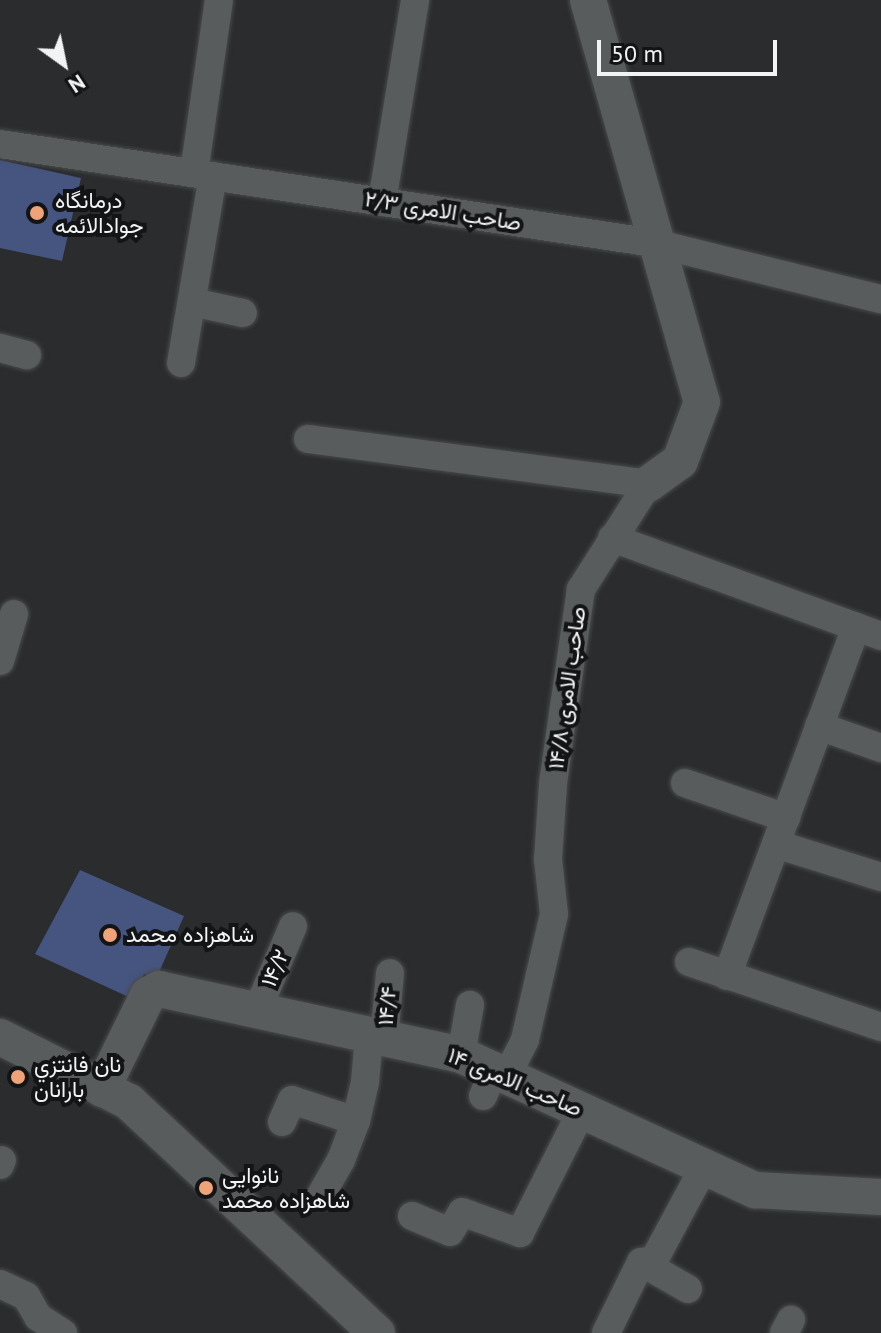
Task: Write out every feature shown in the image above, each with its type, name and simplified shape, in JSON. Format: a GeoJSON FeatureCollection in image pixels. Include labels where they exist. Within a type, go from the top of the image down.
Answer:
{"type":"FeatureCollection","features":[{"type":"Feature","properties":{"kind":"street"},"geometry":{"type":"LineString","coordinates":[[181,363],[192,302],[219,0]]}},
{"type":"Feature","properties":{"kind":"street"},"geometry":{"type":"LineString","coordinates":[[382,202],[415,0]]}},
{"type":"Feature","properties":{"kind":"street","name":"صاحب الامری ۱۴/۸"},"geometry":{"type":"LineString","coordinates":[[493,1080],[511,1067],[525,1040],[554,914],[548,859],[553,784],[581,589],[648,484],[680,461],[702,402],[654,243],[588,0]]}},
{"type":"Feature","properties":{"kind":"street","name":"۲/۳ صاحب الامری"},"geometry":{"type":"LineString","coordinates":[[0,144],[654,243],[881,299]]}},
{"type":"Feature","properties":{"kind":"street"},"geometry":{"type":"LineString","coordinates":[[192,302],[243,313]]}},
{"type":"Feature","properties":{"kind":"street"},"geometry":{"type":"LineString","coordinates":[[308,439],[648,484]]}},
{"type":"Feature","properties":{"kind":"street"},"geometry":{"type":"LineString","coordinates":[[612,538],[868,631],[819,726],[727,976]]}},
{"type":"Feature","properties":{"kind":"street"},"geometry":{"type":"LineString","coordinates":[[0,661],[14,614]]}},
{"type":"Feature","properties":{"kind":"street"},"geometry":{"type":"LineString","coordinates":[[819,726],[881,748]]}},
{"type":"Feature","properties":{"kind":"street"},"geometry":{"type":"LineString","coordinates":[[685,783],[881,877]]}},
{"type":"Feature","properties":{"kind":"street","name":"۱۴/۲"},"geometry":{"type":"LineString","coordinates":[[257,1011],[293,926]]}},
{"type":"Feature","properties":{"kind":"street"},"geometry":{"type":"LineString","coordinates":[[689,962],[881,1027]]}},
{"type":"Feature","properties":{"kind":"street","name":"۱۴/۴"},"geometry":{"type":"LineString","coordinates":[[321,1195],[341,1160],[356,1121],[390,973]]}},
{"type":"Feature","properties":{"kind":"street","name":"۱۴ صاحب الامری"},"geometry":{"type":"LineString","coordinates":[[102,1089],[148,995],[159,989],[461,1055],[493,1080],[582,1110],[755,1190],[881,1197]]}},
{"type":"Feature","properties":{"kind":"street"},"geometry":{"type":"LineString","coordinates":[[461,1055],[470,1005]]}},
{"type":"Feature","properties":{"kind":"street"},"geometry":{"type":"LineString","coordinates":[[0,1037],[129,1102],[377,1333]]}},
{"type":"Feature","properties":{"kind":"street"},"geometry":{"type":"LineString","coordinates":[[282,1122],[292,1100],[356,1121]]}},
{"type":"Feature","properties":{"kind":"street"},"geometry":{"type":"LineString","coordinates":[[412,1216],[450,1232],[462,1212],[520,1233],[582,1110]]}},
{"type":"Feature","properties":{"kind":"street"},"geometry":{"type":"LineString","coordinates":[[598,1332],[641,1262],[654,1260],[704,1167]]}},
{"type":"Feature","properties":{"kind":"street"},"geometry":{"type":"LineString","coordinates":[[641,1262],[688,1289]]}},
{"type":"Feature","properties":{"kind":"street"},"geometry":{"type":"LineString","coordinates":[[0,1284],[26,1296],[38,1317],[63,1333]]}},
{"type":"Feature","properties":{"kind":"building","name":"درمانگاه جوادالائمه"},"geometry":{"type":"Polygon","coordinates":[[[0,160],[81,178],[62,261],[0,248],[0,160]]]}},
{"type":"Feature","properties":{"kind":"building","name":"شاهزاده محمد"},"geometry":{"type":"Polygon","coordinates":[[[80,870],[184,916],[156,979],[144,974],[133,999],[35,954],[80,870]]]}},
{"type":"Feature","properties":{"kind":"place","name":"درمانگاه جوادالائمه"},"geometry":{"type":"Point","coordinates":[37,213]}},
{"type":"Feature","properties":{"kind":"place","name":"شاهزاده محمد"},"geometry":{"type":"Point","coordinates":[110,935]}},
{"type":"Feature","properties":{"kind":"place","name":"نان فانتزي بارانان"},"geometry":{"type":"Point","coordinates":[18,1077]}},
{"type":"Feature","properties":{"kind":"place","name":"نانوایی شاهزاده محمد"},"geometry":{"type":"Point","coordinates":[206,1188]}}]}
